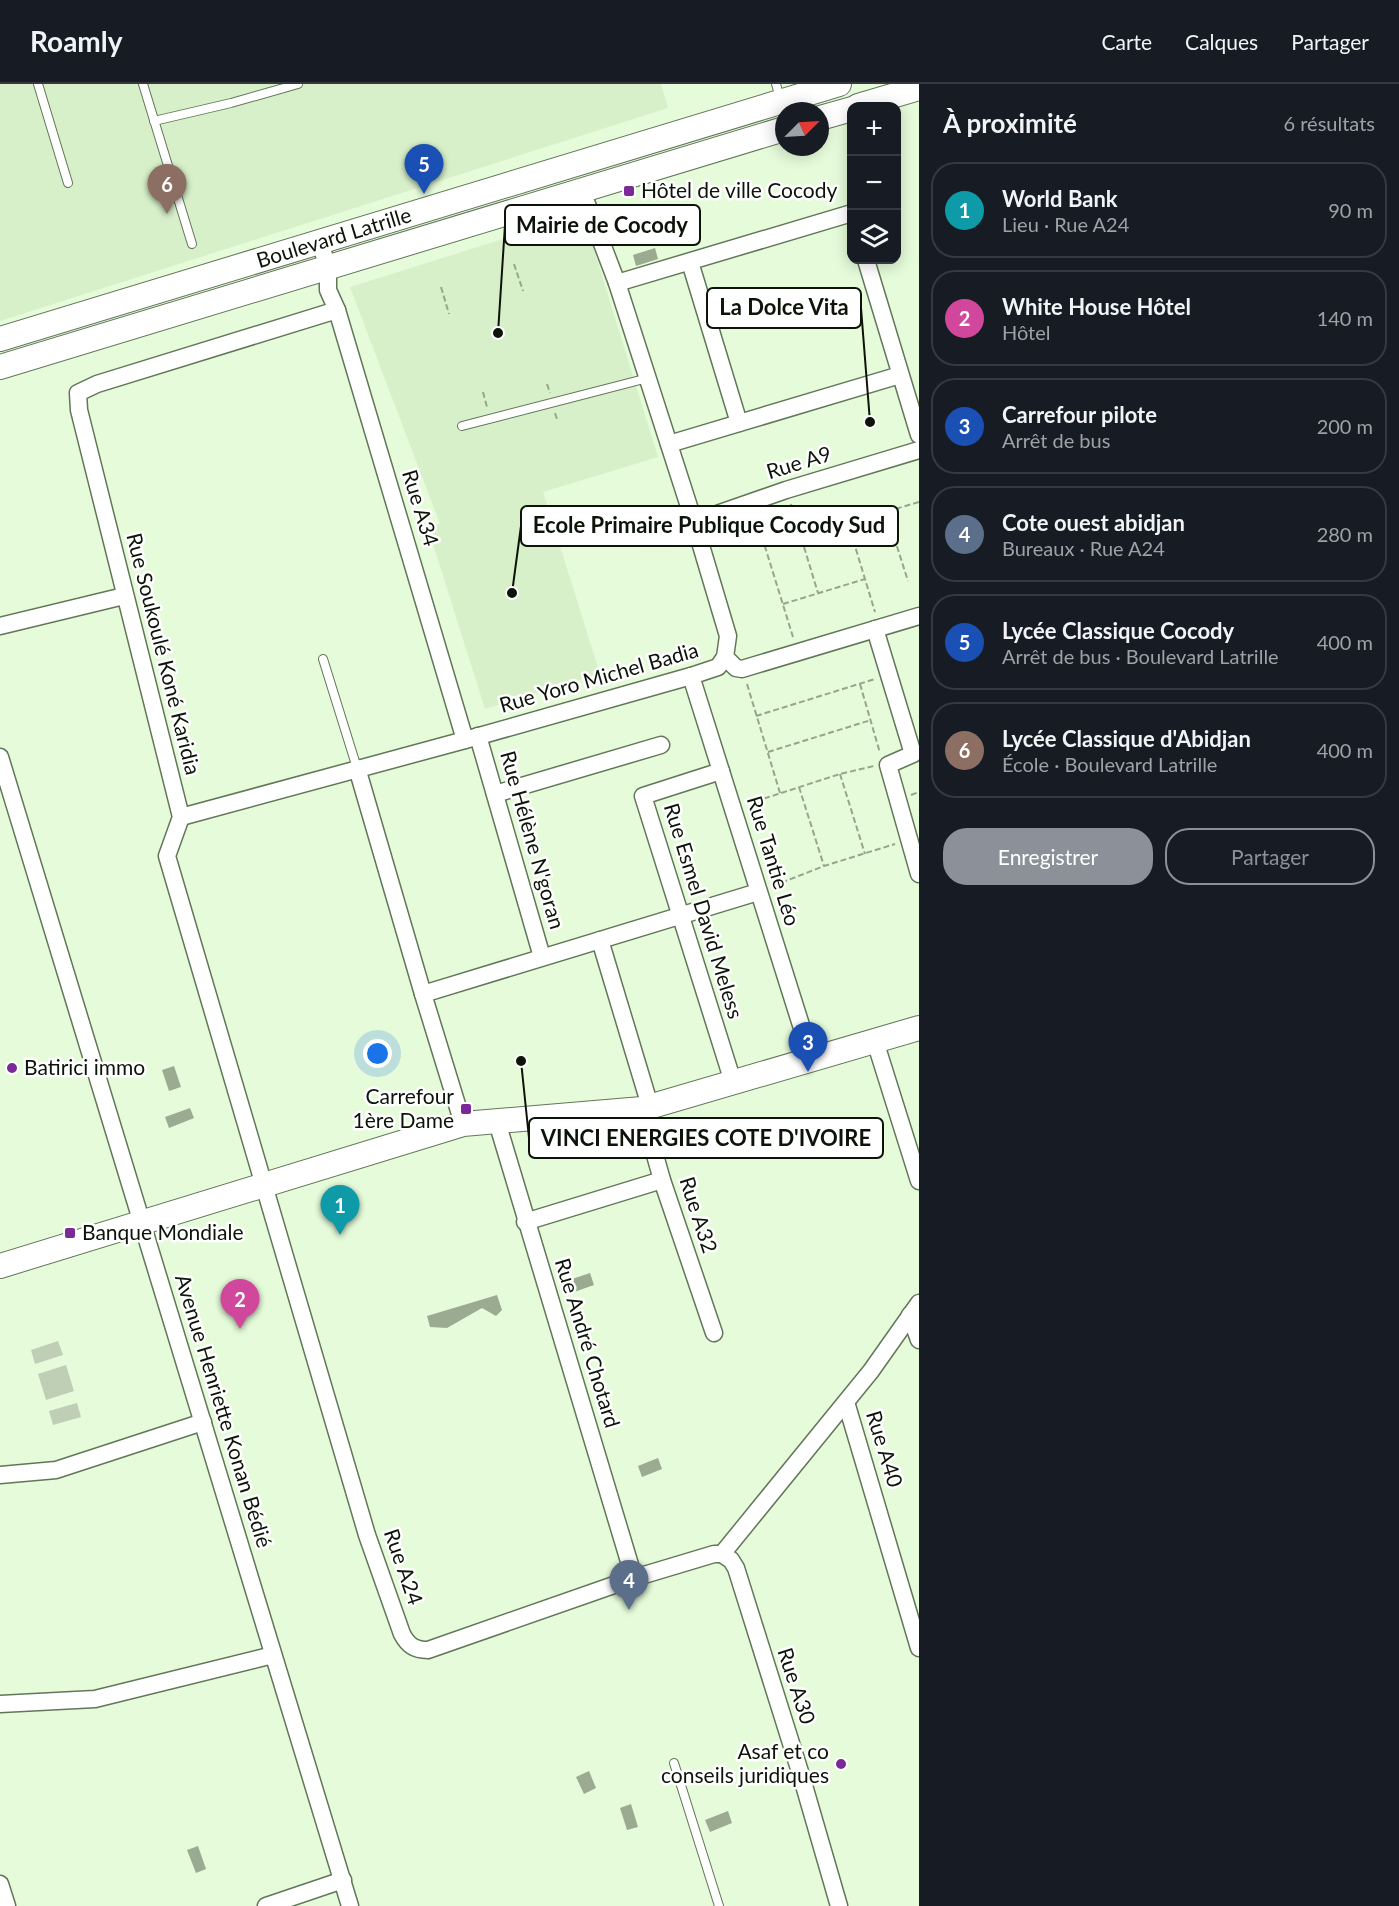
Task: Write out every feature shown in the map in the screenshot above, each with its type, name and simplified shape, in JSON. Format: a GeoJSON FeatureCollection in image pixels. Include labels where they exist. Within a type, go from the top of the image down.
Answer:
{"type":"FeatureCollection","features":[{"type":"Feature","properties":{"kind":"street","name":"Boulevard Latrille"},"geometry":{"type":"LineString","coordinates":[[0,339],[311,245],[778,93],[839,84]]}},
{"type":"Feature","properties":{"kind":"street"},"geometry":{"type":"LineString","coordinates":[[872,102],[919,88]]}},
{"type":"Feature","properties":{"kind":"street"},"geometry":{"type":"LineString","coordinates":[[829,115],[847,110]]}},
{"type":"Feature","properties":{"kind":"street","name":"Boulevard Latrille"},"geometry":{"type":"LineString","coordinates":[[0,367],[322,277],[582,190],[775,132]]}},
{"type":"Feature","properties":{"kind":"street","name":"Rue Yoro Michel Badia"},"geometry":{"type":"LineString","coordinates":[[181,817],[691,676],[718,667],[725,657],[728,636],[694,522],[617,283],[582,190]]}},
{"type":"Feature","properties":{"kind":"street"},"geometry":{"type":"LineString","coordinates":[[617,283],[847,215]]}},
{"type":"Feature","properties":{"kind":"street","name":"Rue A34"},"geometry":{"type":"LineString","coordinates":[[311,245],[337,310],[471,738]]}},
{"type":"Feature","properties":{"kind":"street"},"geometry":{"type":"LineString","coordinates":[[690,262],[739,423]]}},
{"type":"Feature","properties":{"kind":"street"},"geometry":{"type":"LineString","coordinates":[[867,264],[919,435]]}},
{"type":"Feature","properties":{"kind":"street","name":"Rue Soukoulé Koné Karidia"},"geometry":{"type":"LineString","coordinates":[[181,817],[124,596],[79,410],[78,393],[97,384],[337,310]]}},
{"type":"Feature","properties":{"kind":"street"},"geometry":{"type":"LineString","coordinates":[[669,444],[900,375]]}},
{"type":"Feature","properties":{"kind":"street","name":"Rue A9"},"geometry":{"type":"LineString","coordinates":[[694,522],[786,490],[919,450]]}},
{"type":"Feature","properties":{"kind":"street"},"geometry":{"type":"LineString","coordinates":[[0,626],[124,596]]}},
{"type":"Feature","properties":{"kind":"street"},"geometry":{"type":"LineString","coordinates":[[725,657],[736,668],[742,669],[919,616]]}},
{"type":"Feature","properties":{"kind":"street"},"geometry":{"type":"LineString","coordinates":[[877,628],[913,754],[885,765],[919,874]]}},
{"type":"Feature","properties":{"kind":"street","name":"Rue Tantie Léo"},"geometry":{"type":"LineString","coordinates":[[691,676],[812,1060]]}},
{"type":"Feature","properties":{"kind":"street","name":"Rue Hélène N'goran"},"geometry":{"type":"LineString","coordinates":[[471,738],[495,794],[542,957]]}},
{"type":"Feature","properties":{"kind":"street"},"geometry":{"type":"LineString","coordinates":[[495,794],[661,745]]}},
{"type":"Feature","properties":{"kind":"street","name":"Avenue Henriette Konan Bédié"},"geometry":{"type":"LineString","coordinates":[[0,757],[350,1906]]}},
{"type":"Feature","properties":{"kind":"street"},"geometry":{"type":"LineString","coordinates":[[357,768],[463,1124]]}},
{"type":"Feature","properties":{"kind":"street","name":"Rue Esmel David Meless"},"geometry":{"type":"LineString","coordinates":[[721,771],[644,796],[733,1082]]}},
{"type":"Feature","properties":{"kind":"street"},"geometry":{"type":"LineString","coordinates":[[181,817],[167,856],[266,1185]]}},
{"type":"Feature","properties":{"kind":"street"},"geometry":{"type":"LineString","coordinates":[[423,994],[758,892]]}},
{"type":"Feature","properties":{"kind":"street","name":"Rue A32"},"geometry":{"type":"LineString","coordinates":[[600,940],[646,1107],[662,1180],[714,1333]]}},
{"type":"Feature","properties":{"kind":"street"},"geometry":{"type":"LineString","coordinates":[[0,1266],[463,1124],[646,1107],[919,1028]]}},
{"type":"Feature","properties":{"kind":"street"},"geometry":{"type":"LineString","coordinates":[[875,1041],[919,1181]]}},
{"type":"Feature","properties":{"kind":"street","name":"Rue André Chotard"},"geometry":{"type":"LineString","coordinates":[[496,1122],[634,1578]]}},
{"type":"Feature","properties":{"kind":"street"},"geometry":{"type":"LineString","coordinates":[[525,1222],[662,1180]]}},
{"type":"Feature","properties":{"kind":"street","name":"Rue A24"},"geometry":{"type":"LineString","coordinates":[[266,1185],[367,1534],[406,1641],[415,1649],[428,1650],[634,1578],[714,1554],[722,1554]]}},
{"type":"Feature","properties":{"kind":"street"},"geometry":{"type":"LineString","coordinates":[[915,1309],[919,1340]]}},
{"type":"Feature","properties":{"kind":"street"},"geometry":{"type":"LineString","coordinates":[[722,1554],[846,1402],[915,1309]]}},
{"type":"Feature","properties":{"kind":"street","name":"Rue A40"},"geometry":{"type":"LineString","coordinates":[[846,1402],[919,1648]]}},
{"type":"Feature","properties":{"kind":"street"},"geometry":{"type":"LineString","coordinates":[[0,1475],[56,1470],[203,1422]]}},
{"type":"Feature","properties":{"kind":"street","name":"Rue A30"},"geometry":{"type":"LineString","coordinates":[[722,1554],[731,1560],[736,1569],[798,1764],[839,1906]]}},
{"type":"Feature","properties":{"kind":"street"},"geometry":{"type":"LineString","coordinates":[[0,1704],[95,1699],[273,1655]]}},
{"type":"Feature","properties":{"kind":"street"},"geometry":{"type":"LineString","coordinates":[[266,1906],[342,1880]]}},
{"type":"Feature","properties":{"kind":"street"},"geometry":{"type":"LineString","coordinates":[[0,1884],[7,1906]]}},
{"type":"Feature","properties":{"kind":"lane"},"geometry":{"type":"LineString","coordinates":[[38,84],[68,183]]}},
{"type":"Feature","properties":{"kind":"lane"},"geometry":{"type":"LineString","coordinates":[[143,84],[192,244]]}},
{"type":"Feature","properties":{"kind":"lane"},"geometry":{"type":"LineString","coordinates":[[154,121],[298,84]]}},
{"type":"Feature","properties":{"kind":"lane"},"geometry":{"type":"LineString","coordinates":[[462,426],[648,378]]}},
{"type":"Feature","properties":{"kind":"lane"},"geometry":{"type":"LineString","coordinates":[[323,659],[357,768]]}},
{"type":"Feature","properties":{"kind":"lane"},"geometry":{"type":"LineString","coordinates":[[674,1763],[719,1906]]}},
{"type":"Feature","properties":{"kind":"path"},"geometry":{"type":"LineString","coordinates":[[514,264],[523,291]]}},
{"type":"Feature","properties":{"kind":"path"},"geometry":{"type":"LineString","coordinates":[[441,286],[450,314]]}},
{"type":"Feature","properties":{"kind":"path"},"geometry":{"type":"LineString","coordinates":[[483,392],[491,417]]}},
{"type":"Feature","properties":{"kind":"path"},"geometry":{"type":"LineString","coordinates":[[786,490],[818,593]]}},
{"type":"Feature","properties":{"kind":"path"},"geometry":{"type":"LineString","coordinates":[[801,537],[919,502]]}},
{"type":"Feature","properties":{"kind":"path"},"geometry":{"type":"LineString","coordinates":[[886,512],[908,580]]}},
{"type":"Feature","properties":{"kind":"path"},"geometry":{"type":"LineString","coordinates":[[848,523],[877,628]]}},
{"type":"Feature","properties":{"kind":"path"},"geometry":{"type":"LineString","coordinates":[[762,537],[798,652]]}},
{"type":"Feature","properties":{"kind":"path"},"geometry":{"type":"LineString","coordinates":[[783,604],[865,579]]}},
{"type":"Feature","properties":{"kind":"path"},"geometry":{"type":"LineString","coordinates":[[742,669],[780,793]]}},
{"type":"Feature","properties":{"kind":"path"},"geometry":{"type":"LineString","coordinates":[[756,716],[889,675]]}},
{"type":"Feature","properties":{"kind":"path"},"geometry":{"type":"LineString","coordinates":[[732,808],[840,774],[885,765],[860,684]]}},
{"type":"Feature","properties":{"kind":"path"},"geometry":{"type":"LineString","coordinates":[[767,752],[871,720]]}},
{"type":"Feature","properties":{"kind":"path"},"geometry":{"type":"LineString","coordinates":[[840,774],[865,854]]}},
{"type":"Feature","properties":{"kind":"path"},"geometry":{"type":"LineString","coordinates":[[799,787],[824,866]]}},
{"type":"Feature","properties":{"kind":"path"},"geometry":{"type":"LineString","coordinates":[[758,892],[824,866],[909,839]]}},
{"type":"Feature","properties":{"kind":"shaded area"},"geometry":{"type":"Polygon","coordinates":[[[0,84],[661,84],[668,108],[0,321],[0,84]]]}},
{"type":"Feature","properties":{"kind":"shaded area"},"geometry":{"type":"Polygon","coordinates":[[[583,214],[658,457],[543,492],[600,674],[485,709],[428,528],[440,524],[350,287],[583,214]]]}},
{"type":"Feature","properties":{"kind":"shaded area"},"geometry":{"type":"Polygon","coordinates":[[[655,248],[658,259],[636,266],[633,255],[655,248]]]}},
{"type":"Feature","properties":{"kind":"shaded area"},"geometry":{"type":"Polygon","coordinates":[[[174,1066],[181,1087],[169,1091],[162,1070],[174,1066]]]}},
{"type":"Feature","properties":{"kind":"shaded area"},"geometry":{"type":"Polygon","coordinates":[[[190,1108],[194,1118],[169,1128],[165,1117],[190,1108]]]}},
{"type":"Feature","properties":{"kind":"shaded area"},"geometry":{"type":"Polygon","coordinates":[[[590,1273],[594,1285],[574,1292],[569,1280],[590,1273]]]}},
{"type":"Feature","properties":{"kind":"shaded area"},"geometry":{"type":"Polygon","coordinates":[[[497,1295],[502,1310],[496,1316],[482,1308],[447,1328],[430,1327],[427,1316],[497,1295]]]}},
{"type":"Feature","properties":{"kind":"shaded area"},"geometry":{"type":"Polygon","coordinates":[[[58,1341],[63,1355],[35,1364],[31,1350],[58,1341]]]}},
{"type":"Feature","properties":{"kind":"shaded area"},"geometry":{"type":"Polygon","coordinates":[[[66,1365],[74,1391],[46,1400],[38,1374],[66,1365]]]}},
{"type":"Feature","properties":{"kind":"shaded area"},"geometry":{"type":"Polygon","coordinates":[[[77,1403],[81,1417],[53,1425],[49,1411],[77,1403]]]}},
{"type":"Feature","properties":{"kind":"shaded area"},"geometry":{"type":"Polygon","coordinates":[[[658,1458],[662,1469],[642,1477],[638,1466],[658,1458]]]}},
{"type":"Feature","properties":{"kind":"shaded area"},"geometry":{"type":"Polygon","coordinates":[[[589,1771],[596,1788],[584,1794],[576,1777],[589,1771]]]}},
{"type":"Feature","properties":{"kind":"shaded area"},"geometry":{"type":"Polygon","coordinates":[[[631,1804],[638,1827],[627,1830],[620,1808],[631,1804]]]}},
{"type":"Feature","properties":{"kind":"shaded area"},"geometry":{"type":"Polygon","coordinates":[[[728,1811],[732,1823],[710,1832],[705,1820],[728,1811]]]}},
{"type":"Feature","properties":{"kind":"shaded area"},"geometry":{"type":"Polygon","coordinates":[[[198,1846],[206,1869],[196,1873],[187,1850],[198,1846]]]}},
{"type":"Feature","properties":{"kind":"place","name":"Hôtel de ville Cocody"},"geometry":{"type":"Point","coordinates":[629,191]}},
{"type":"Feature","properties":{"kind":"place","name":"Lycée Classique Cocody"},"geometry":{"type":"Point","coordinates":[424,194]}},
{"type":"Feature","properties":{"kind":"place","name":"Lycée Classique d'Abidjan"},"geometry":{"type":"Point","coordinates":[167,214]}},
{"type":"Feature","properties":{"kind":"place","name":"Mairie de Cocody"},"geometry":{"type":"Point","coordinates":[498,333]}},
{"type":"Feature","properties":{"kind":"place","name":"La Dolce Vita"},"geometry":{"type":"Point","coordinates":[870,422]}},
{"type":"Feature","properties":{"kind":"place","name":"Ecole Primaire Publique Cocody Sud"},"geometry":{"type":"Point","coordinates":[512,593]}},
{"type":"Feature","properties":{"kind":"place","name":"VINCI ENERGIES COTE D'IVOIRE"},"geometry":{"type":"Point","coordinates":[521,1061]}},
{"type":"Feature","properties":{"kind":"place","name":"Batirici immo"},"geometry":{"type":"Point","coordinates":[12,1068]}},
{"type":"Feature","properties":{"kind":"place","name":"Carrefour pilote"},"geometry":{"type":"Point","coordinates":[808,1072]}},
{"type":"Feature","properties":{"kind":"place","name":"Carrefour 1ère Dame"},"geometry":{"type":"Point","coordinates":[466,1109]}},
{"type":"Feature","properties":{"kind":"place","name":"Banque Mondiale"},"geometry":{"type":"Point","coordinates":[70,1233]}},
{"type":"Feature","properties":{"kind":"place","name":"World Bank"},"geometry":{"type":"Point","coordinates":[340,1235]}},
{"type":"Feature","properties":{"kind":"place","name":"White House Hôtel"},"geometry":{"type":"Point","coordinates":[240,1329]}},
{"type":"Feature","properties":{"kind":"place","name":"Cote ouest abidjan"},"geometry":{"type":"Point","coordinates":[629,1610]}},
{"type":"Feature","properties":{"kind":"place","name":"Asaf et co conseils juridiques"},"geometry":{"type":"Point","coordinates":[841,1764]}}]}
